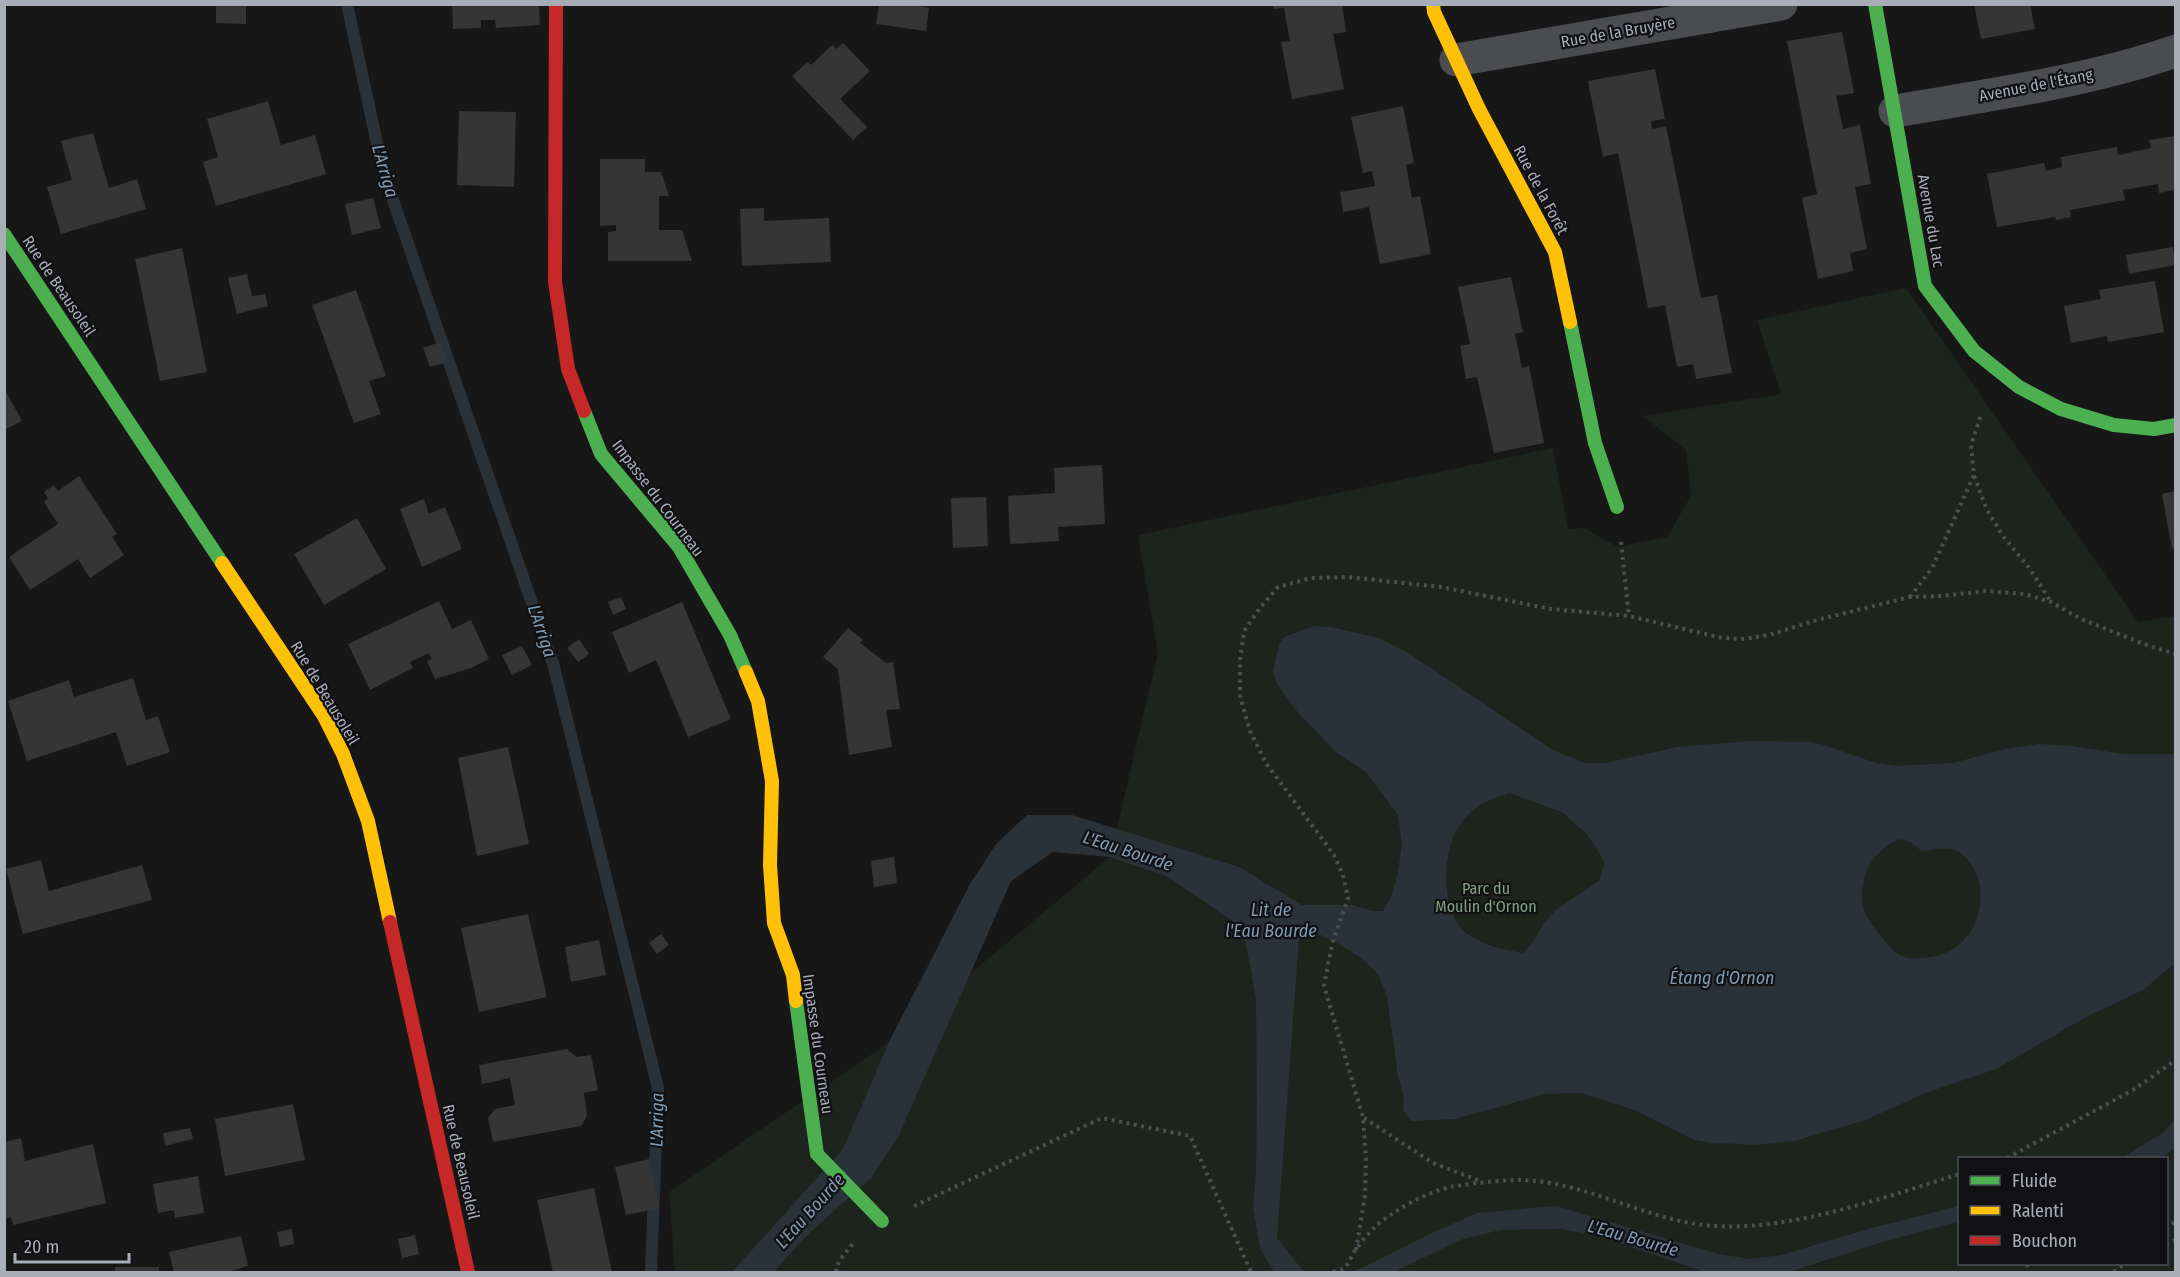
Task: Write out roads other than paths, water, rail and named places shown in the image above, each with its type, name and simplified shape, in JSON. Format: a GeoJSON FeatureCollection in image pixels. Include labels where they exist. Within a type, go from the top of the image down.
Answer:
{"type":"FeatureCollection","features":[{"type":"Feature","properties":{"kind":"street","name":"Impasse du Courneau"},"geometry":{"type":"LineString","coordinates":[[556,4],[555,282],[568,369],[600,454],[680,547],[730,635],[758,701],[772,781],[770,865],[774,923],[793,975],[817,1154],[882,1221]]}},
{"type":"Feature","properties":{"kind":"street","name":"Rue de la Forêt"},"geometry":{"type":"LineString","coordinates":[[1433,4],[1434,12],[1479,110],[1555,252],[1594,442],[1617,507]]}},
{"type":"Feature","properties":{"kind":"street","name":"Rue de la Bruyère"},"geometry":{"type":"LineString","coordinates":[[1456,60],[1781,4]]}},
{"type":"Feature","properties":{"kind":"street","name":"Avenue du Lac"},"geometry":{"type":"LineString","coordinates":[[1875,4],[1926,286],[1974,351],[2019,387],[2061,410],[2114,425],[2154,429],[2175,425]]}},
{"type":"Feature","properties":{"kind":"street","name":"Avenue de l'Étang"},"geometry":{"type":"LineString","coordinates":[[1895,111],[2059,82],[2149,60],[2175,51]]}},
{"type":"Feature","properties":{"kind":"street","name":"Rue de Beausoleil"},"geometry":{"type":"LineString","coordinates":[[4,234],[317,706],[342,750],[357,785],[368,821],[468,1272]]}},
{"type":"Feature","properties":{"kind":"water","name":"Étang d'Ornon"},"geometry":{"type":"Polygon","coordinates":[[[1315,626],[1379,638],[1405,651],[1551,749],[1584,763],[1606,763],[1677,747],[1750,741],[1810,742],[1876,763],[1896,766],[1953,763],[2005,749],[2039,744],[2073,746],[2122,754],[2175,754],[2175,963],[2143,990],[2086,1017],[1996,1069],[1928,1092],[1863,1121],[1794,1141],[1756,1145],[1717,1144],[1695,1140],[1635,1110],[1581,1093],[1545,1094],[1455,1119],[1411,1121],[1403,1110],[1404,1097],[1398,1076],[1387,996],[1378,974],[1361,958],[1339,944],[1300,925],[1277,1238],[1304,1272],[1274,1272],[1260,1248],[1253,1208],[1257,1104],[1256,998],[1243,928],[1166,876],[1110,857],[1053,852],[1011,881],[899,1135],[872,1177],[807,1235],[774,1272],[732,1272],[843,1149],[890,1040],[970,884],[996,844],[1027,815],[1072,815],[1239,867],[1302,905],[1353,905],[1372,911],[1383,911],[1392,895],[1398,872],[1402,845],[1398,815],[1366,772],[1336,752],[1299,714],[1276,682],[1273,670],[1280,642],[1286,636],[1315,626]],[[1509,793],[1480,806],[1465,818],[1451,844],[1446,879],[1452,912],[1459,926],[1470,936],[1489,945],[1523,953],[1557,909],[1599,881],[1605,862],[1587,834],[1562,812],[1509,793]],[[1901,839],[1882,850],[1869,866],[1862,887],[1865,913],[1886,942],[1901,956],[1924,958],[1950,951],[1961,943],[1977,919],[1980,890],[1977,877],[1971,864],[1958,851],[1945,849],[1922,851],[1910,842],[1901,839]]]}},
{"type":"Feature","properties":{"kind":"water"},"geometry":{"type":"Polygon","coordinates":[[[2175,1120],[2175,1147],[2163,1157],[2124,1157],[2163,1133],[2175,1120]]]}},
{"type":"Feature","properties":{"kind":"water","name":"L'Eau Bourde"},"geometry":{"type":"Polygon","coordinates":[[[1556,1206],[1718,1254],[1750,1259],[1782,1255],[1868,1229],[1958,1206],[1958,1222],[1879,1243],[1789,1272],[1705,1272],[1596,1235],[1560,1229],[1500,1230],[1460,1240],[1394,1272],[1353,1272],[1477,1213],[1556,1206]]]}},
{"type":"Feature","properties":{"kind":"waterway","name":"L'Arriga"},"geometry":{"type":"LineString","coordinates":[[347,4],[383,171],[554,667],[658,1088],[651,1272]]}},
{"type":"Feature","properties":{"kind":"park label","name":"Parc du Moulin d'Ornon"},"geometry":{"type":"Point","coordinates":[1486,897]}},
{"type":"Feature","properties":{"kind":"water label","name":"Lit de l'Eau Bourde"},"geometry":{"type":"Point","coordinates":[1271,920]}}]}
